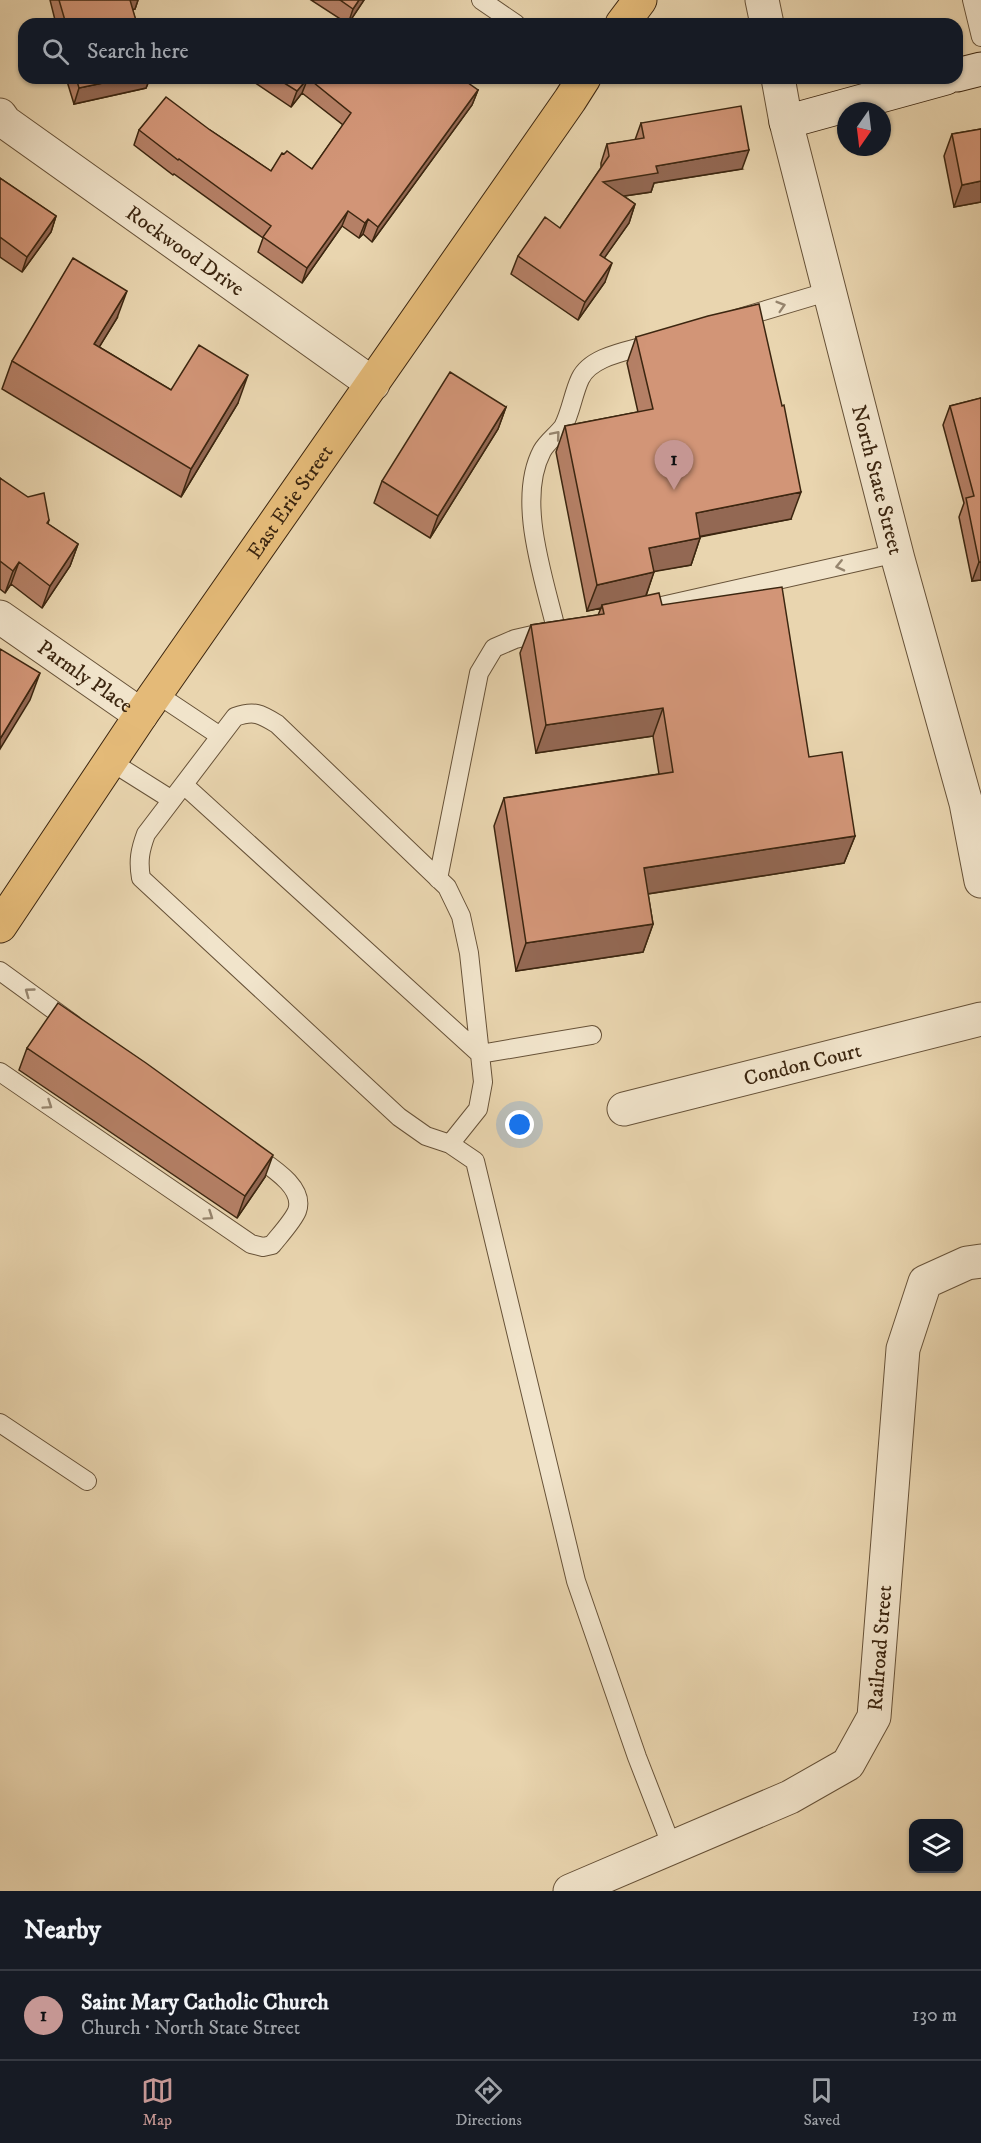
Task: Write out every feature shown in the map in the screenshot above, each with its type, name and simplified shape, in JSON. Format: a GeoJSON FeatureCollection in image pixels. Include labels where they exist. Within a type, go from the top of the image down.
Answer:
{"type":"FeatureCollection","features":[{"type":"Feature","properties":{"kind":"main road"},"geometry":{"type":"LineString","coordinates":[[626,18],[640,0]]}},
{"type":"Feature","properties":{"kind":"main road","name":"East Erie Street"},"geometry":{"type":"LineString","coordinates":[[0,926],[110,760],[580,84]]}},
{"type":"Feature","properties":{"kind":"street"},"geometry":{"type":"LineString","coordinates":[[762,0],[766,18]]}},
{"type":"Feature","properties":{"kind":"street"},"geometry":{"type":"LineString","coordinates":[[963,74],[981,69]]}},
{"type":"Feature","properties":{"kind":"street","name":"North State Street"},"geometry":{"type":"LineString","coordinates":[[779,84],[786,122],[897,553],[973,801],[981,881]]}},
{"type":"Feature","properties":{"kind":"street"},"geometry":{"type":"LineString","coordinates":[[786,122],[924,84]]}},
{"type":"Feature","properties":{"kind":"street","name":"Rockwood Drive"},"geometry":{"type":"LineString","coordinates":[[0,115],[5,123],[373,384]]}},
{"type":"Feature","properties":{"kind":"street","name":"Parmly Place"},"geometry":{"type":"LineString","coordinates":[[0,617],[149,704]]}},
{"type":"Feature","properties":{"kind":"street","name":"Condon Court"},"geometry":{"type":"LineString","coordinates":[[624,1110],[981,1018]]}},
{"type":"Feature","properties":{"kind":"street","name":"Railroad Street"},"geometry":{"type":"LineString","coordinates":[[570,1891],[790,1797],[848,1764],[874,1717],[903,1349],[925,1282],[967,1263],[981,1262]]}},
{"type":"Feature","properties":{"kind":"lane"},"geometry":{"type":"LineString","coordinates":[[481,0],[507,18]]}},
{"type":"Feature","properties":{"kind":"lane"},"geometry":{"type":"LineString","coordinates":[[972,0],[981,37]]}},
{"type":"Feature","properties":{"kind":"lane"},"geometry":{"type":"LineString","coordinates":[[715,326],[830,291]]}},
{"type":"Feature","properties":{"kind":"lane"},"geometry":{"type":"LineString","coordinates":[[438,879],[479,673],[494,648],[515,639],[562,628],[532,524],[531,487],[542,451],[562,427],[586,368],[595,362],[671,339]]}},
{"type":"Feature","properties":{"kind":"lane"},"geometry":{"type":"LineString","coordinates":[[625,614],[897,553]]}},
{"type":"Feature","properties":{"kind":"lane"},"geometry":{"type":"LineString","coordinates":[[149,704],[220,736]]}},
{"type":"Feature","properties":{"kind":"lane"},"geometry":{"type":"LineString","coordinates":[[450,1144],[478,1109],[483,1082],[470,953],[461,916],[447,887],[277,724],[262,715],[248,712],[235,717],[146,834],[140,849],[138,864],[141,878],[399,1117],[426,1136],[450,1144],[475,1161],[576,1581],[637,1757],[672,1847]]}},
{"type":"Feature","properties":{"kind":"lane"},"geometry":{"type":"LineString","coordinates":[[110,760],[172,800]]}},
{"type":"Feature","properties":{"kind":"lane"},"geometry":{"type":"LineString","coordinates":[[184,785],[480,1054]]}},
{"type":"Feature","properties":{"kind":"lane"},"geometry":{"type":"LineString","coordinates":[[0,971],[89,1036]]}},
{"type":"Feature","properties":{"kind":"lane"},"geometry":{"type":"LineString","coordinates":[[480,1054],[592,1035]]}},
{"type":"Feature","properties":{"kind":"lane"},"geometry":{"type":"LineString","coordinates":[[0,1072],[251,1244],[264,1247],[272,1245],[297,1210],[295,1190],[287,1179],[240,1145]]}},
{"type":"Feature","properties":{"kind":"lane"},"geometry":{"type":"LineString","coordinates":[[0,1423],[87,1481]]}},
{"type":"Feature","properties":{"kind":"building"},"geometry":{"type":"Polygon","coordinates":[[[59,0],[130,0],[135,18],[64,18],[59,0]]]}},
{"type":"Feature","properties":{"kind":"building"},"geometry":{"type":"Polygon","coordinates":[[[340,0],[359,0],[353,9],[340,0]]]}},
{"type":"Feature","properties":{"kind":"building"},"geometry":{"type":"Polygon","coordinates":[[[78,84],[98,84],[79,88],[78,84]]]}},
{"type":"Feature","properties":{"kind":"building"},"geometry":{"type":"Polygon","coordinates":[[[286,84],[303,84],[297,91],[286,84]]]}},
{"type":"Feature","properties":{"kind":"building"},"geometry":{"type":"Polygon","coordinates":[[[315,84],[470,84],[478,90],[378,227],[368,219],[365,223],[348,211],[307,268],[263,237],[271,226],[139,130],[166,97],[271,171],[282,153],[287,151],[312,169],[351,113],[315,84]]]}},
{"type":"Feature","properties":{"kind":"building"},"geometry":{"type":"Polygon","coordinates":[[[741,106],[749,150],[656,166],[658,173],[603,182],[635,204],[600,255],[612,263],[585,302],[518,256],[545,217],[560,228],[609,156],[607,144],[644,138],[641,123],[741,106]]]}},
{"type":"Feature","properties":{"kind":"building"},"geometry":{"type":"Polygon","coordinates":[[[981,129],[981,181],[962,185],[952,134],[981,129]]]}},
{"type":"Feature","properties":{"kind":"building"},"geometry":{"type":"Polygon","coordinates":[[[0,178],[56,216],[27,257],[0,237],[0,178]]]}},
{"type":"Feature","properties":{"kind":"building"},"geometry":{"type":"Polygon","coordinates":[[[73,258],[127,291],[94,344],[171,390],[199,345],[248,375],[191,469],[12,361],[73,258]]]}},
{"type":"Feature","properties":{"kind":"building"},"geometry":{"type":"Polygon","coordinates":[[[759,304],[782,406],[784,405],[801,492],[696,513],[700,538],[649,548],[654,572],[597,585],[565,426],[653,409],[636,337],[759,304]]]}},
{"type":"Feature","properties":{"kind":"building"},"geometry":{"type":"Polygon","coordinates":[[[450,372],[506,407],[438,516],[382,481],[450,372]]]}},
{"type":"Feature","properties":{"kind":"building"},"geometry":{"type":"Polygon","coordinates":[[[981,398],[981,562],[979,562],[966,498],[974,496],[950,406],[981,398]]]}},
{"type":"Feature","properties":{"kind":"building"},"geometry":{"type":"Polygon","coordinates":[[[0,478],[28,497],[44,493],[49,520],[47,523],[78,544],[50,586],[19,562],[13,571],[0,561],[0,478]]]}},
{"type":"Feature","properties":{"kind":"building"},"geometry":{"type":"Polygon","coordinates":[[[782,587],[809,757],[842,752],[855,836],[644,868],[653,924],[526,943],[504,798],[673,772],[663,708],[546,725],[531,625],[604,614],[602,605],[659,593],[662,605],[782,587]]]}},
{"type":"Feature","properties":{"kind":"building"},"geometry":{"type":"Polygon","coordinates":[[[0,649],[40,673],[0,739],[0,649]]]}},
{"type":"Feature","properties":{"kind":"building"},"geometry":{"type":"Polygon","coordinates":[[[58,1003],[146,1063],[273,1155],[245,1196],[27,1048],[58,1003]]]}},
{"type":"Feature","properties":{"kind":"place","name":"Saint Mary Catholic Church"},"geometry":{"type":"Point","coordinates":[674,490]}}]}
